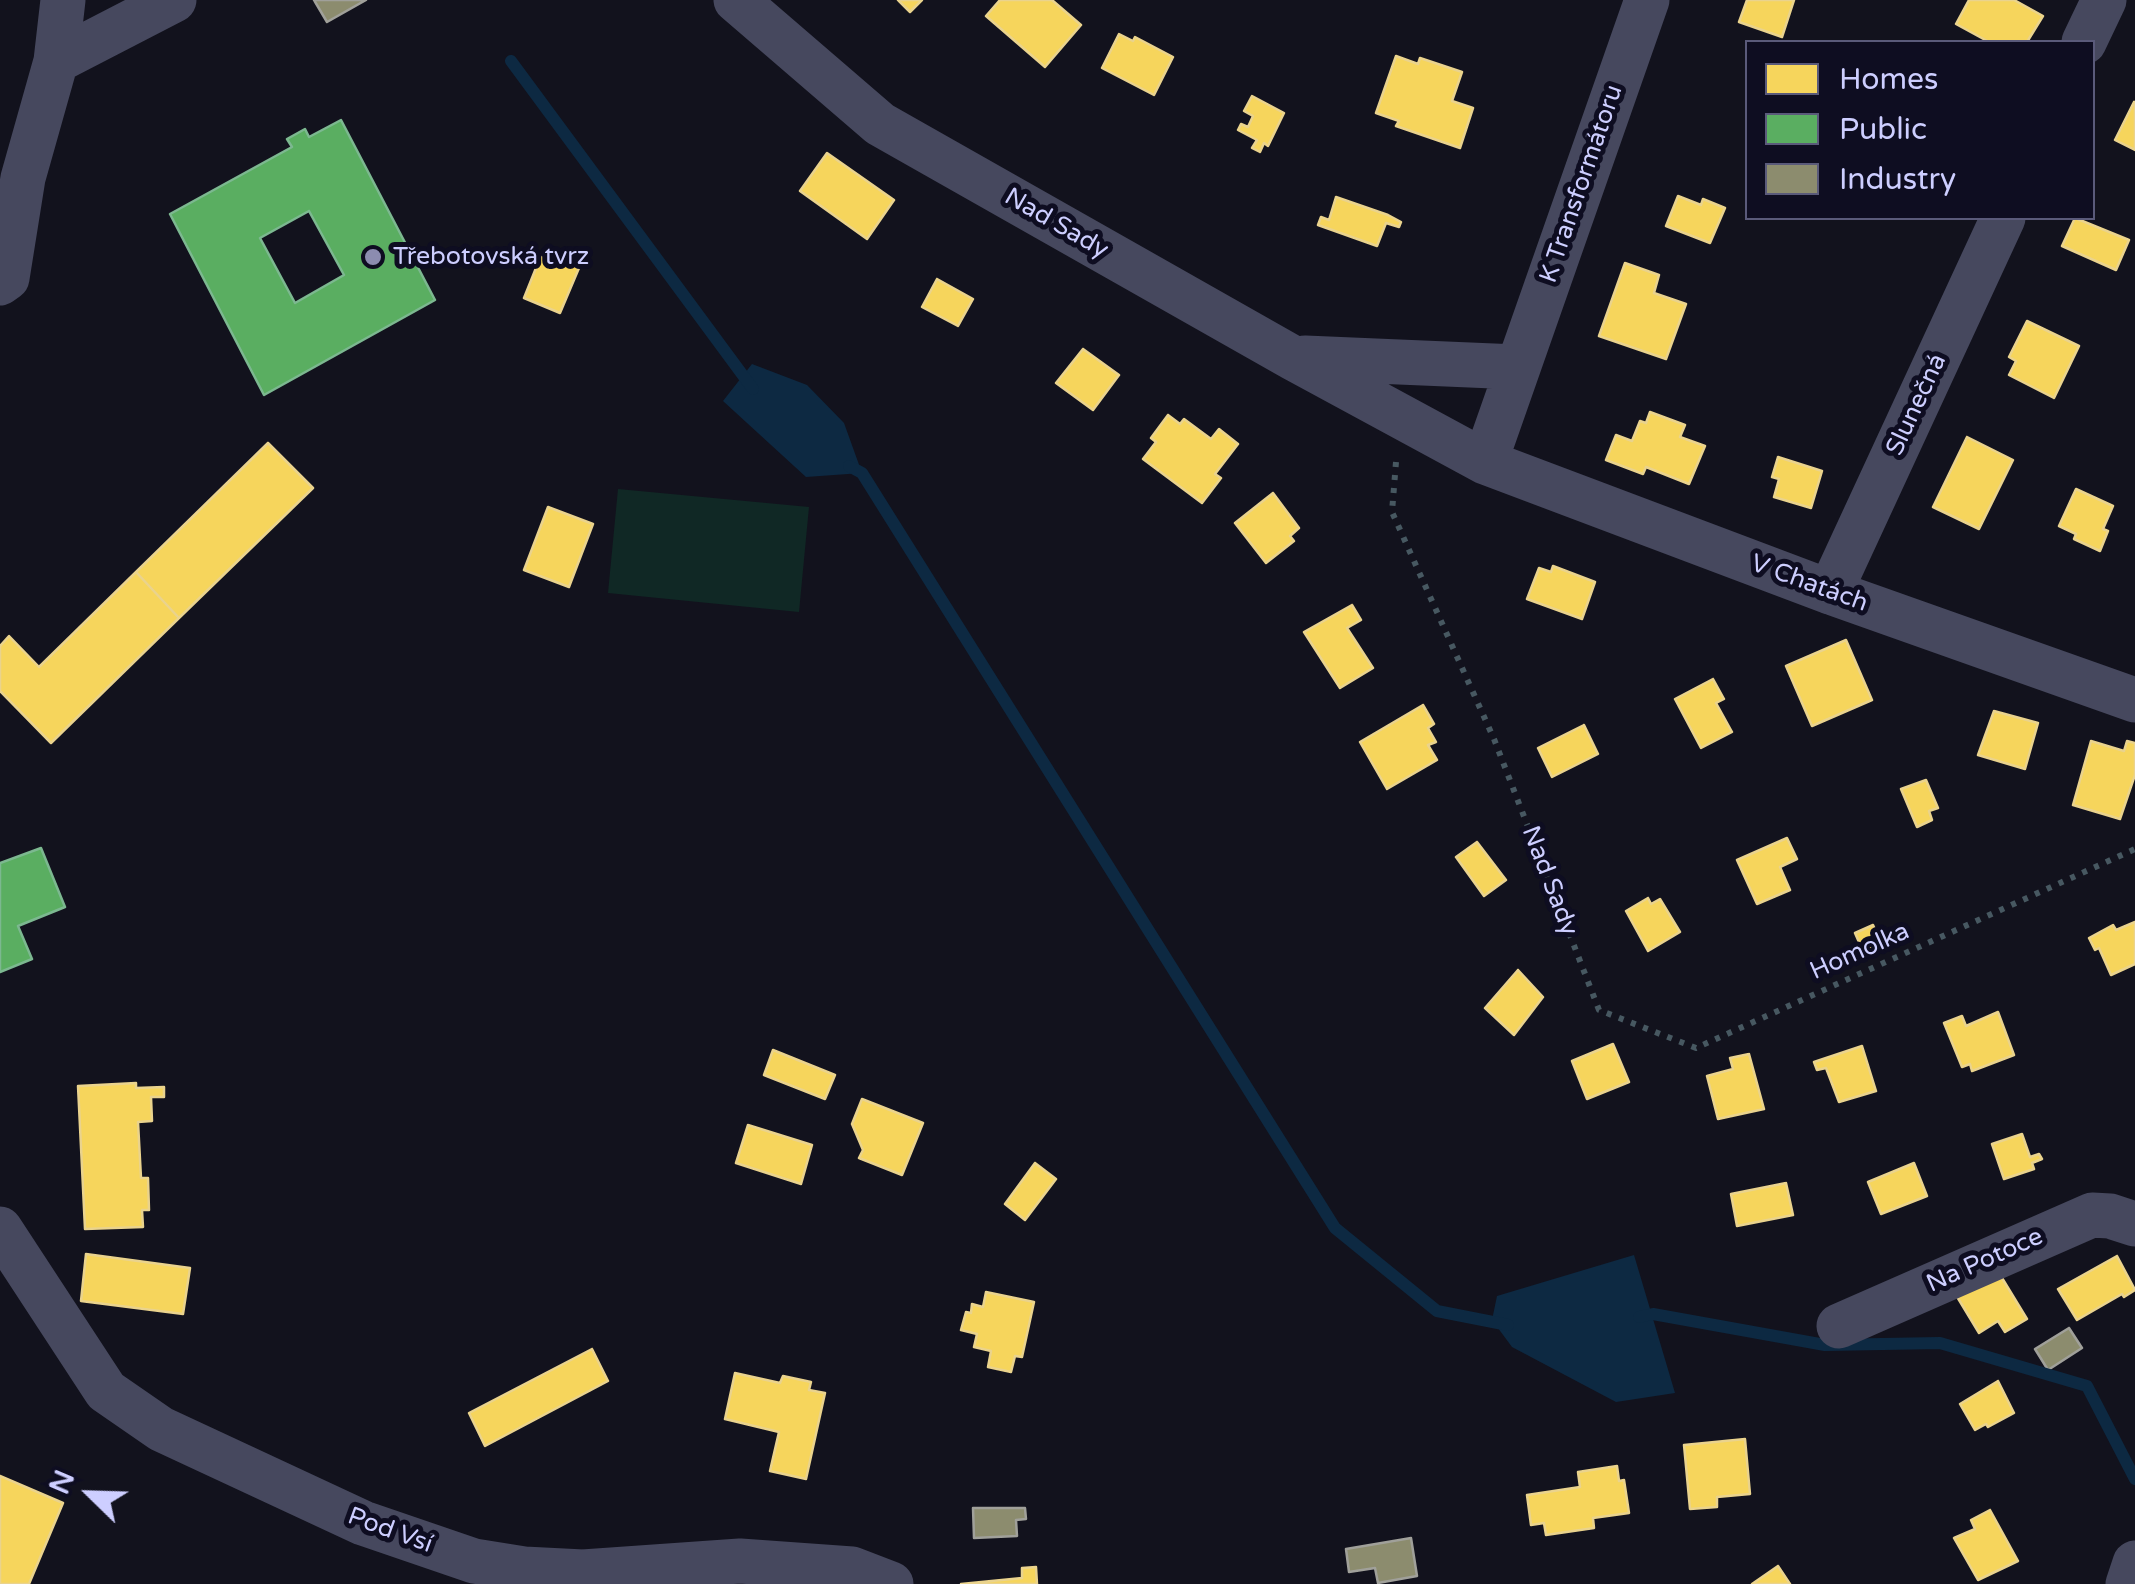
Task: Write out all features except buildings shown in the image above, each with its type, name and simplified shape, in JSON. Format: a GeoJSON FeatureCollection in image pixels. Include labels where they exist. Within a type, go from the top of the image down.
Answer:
{"type":"FeatureCollection","features":[{"type":"Feature","properties":{"kind":"street"},"geometry":{"type":"LineString","coordinates":[[0,283],[7,278],[23,178],[56,60],[63,0]]}},
{"type":"Feature","properties":{"kind":"street"},"geometry":{"type":"LineString","coordinates":[[56,60],[174,0]]}},
{"type":"Feature","properties":{"kind":"street","name":"Nad Sady"},"geometry":{"type":"LineString","coordinates":[[736,0],[880,124],[1485,462]]}},
{"type":"Feature","properties":{"kind":"street","name":"K Transformátoru"},"geometry":{"type":"LineString","coordinates":[[1485,462],[1647,0]]}},
{"type":"Feature","properties":{"kind":"street"},"geometry":{"type":"LineString","coordinates":[[2085,40],[2104,0]]}},
{"type":"Feature","properties":{"kind":"street","name":"Slunečná"},"geometry":{"type":"LineString","coordinates":[[1830,592],[2002,220]]}},
{"type":"Feature","properties":{"kind":"street"},"geometry":{"type":"LineString","coordinates":[[1293,358],[1517,367]]}},
{"type":"Feature","properties":{"kind":"street","name":"V Chatách"},"geometry":{"type":"LineString","coordinates":[[1485,462],[1830,592],[2135,700]]}},
{"type":"Feature","properties":{"kind":"street","name":"Na Potoce"},"geometry":{"type":"LineString","coordinates":[[1839,1326],[2092,1215],[2135,1224]]}},
{"type":"Feature","properties":{"kind":"street","name":"Pod Vsí"},"geometry":{"type":"LineString","coordinates":[[0,1229],[106,1391],[161,1429],[363,1523],[474,1561],[524,1570],[583,1572],[740,1561],[852,1569],[891,1584]]}},
{"type":"Feature","properties":{"kind":"street"},"geometry":{"type":"LineString","coordinates":[[2128,1584],[2135,1563]]}},
{"type":"Feature","properties":{"kind":"path","name":"Nad Sady"},"geometry":{"type":"LineString","coordinates":[[1399,416],[1392,512],[1494,739],[1599,1010]]}},
{"type":"Feature","properties":{"kind":"path","name":"Homolka"},"geometry":{"type":"LineString","coordinates":[[1599,1010],[1696,1048],[2135,850]]}},
{"type":"Feature","properties":{"kind":"green space"},"geometry":{"type":"Polygon","coordinates":[[[618,489],[809,507],[799,612],[608,593],[618,489]]]}},
{"type":"Feature","properties":{"kind":"water"},"geometry":{"type":"Polygon","coordinates":[[[752,364],[807,385],[844,423],[862,473],[806,477],[723,401],[752,364]]]}},
{"type":"Feature","properties":{"kind":"water"},"geometry":{"type":"Polygon","coordinates":[[[1634,1255],[1675,1393],[1616,1402],[1512,1347],[1492,1320],[1497,1296],[1634,1255]]]}},
{"type":"Feature","properties":{"kind":"waterway"},"geometry":{"type":"LineString","coordinates":[[511,61],[753,389]]}},
{"type":"Feature","properties":{"kind":"waterway"},"geometry":{"type":"LineString","coordinates":[[849,466],[862,473],[1335,1228],[1437,1311],[1508,1325]]}},
{"type":"Feature","properties":{"kind":"waterway"},"geometry":{"type":"LineString","coordinates":[[1639,1317],[1653,1314],[1825,1345],[1940,1343],[2087,1386],[2135,1479]]}},
{"type":"Feature","properties":{"kind":"place","name":"Třebotovská tvrz"},"geometry":{"type":"Point","coordinates":[373,257]}}]}
